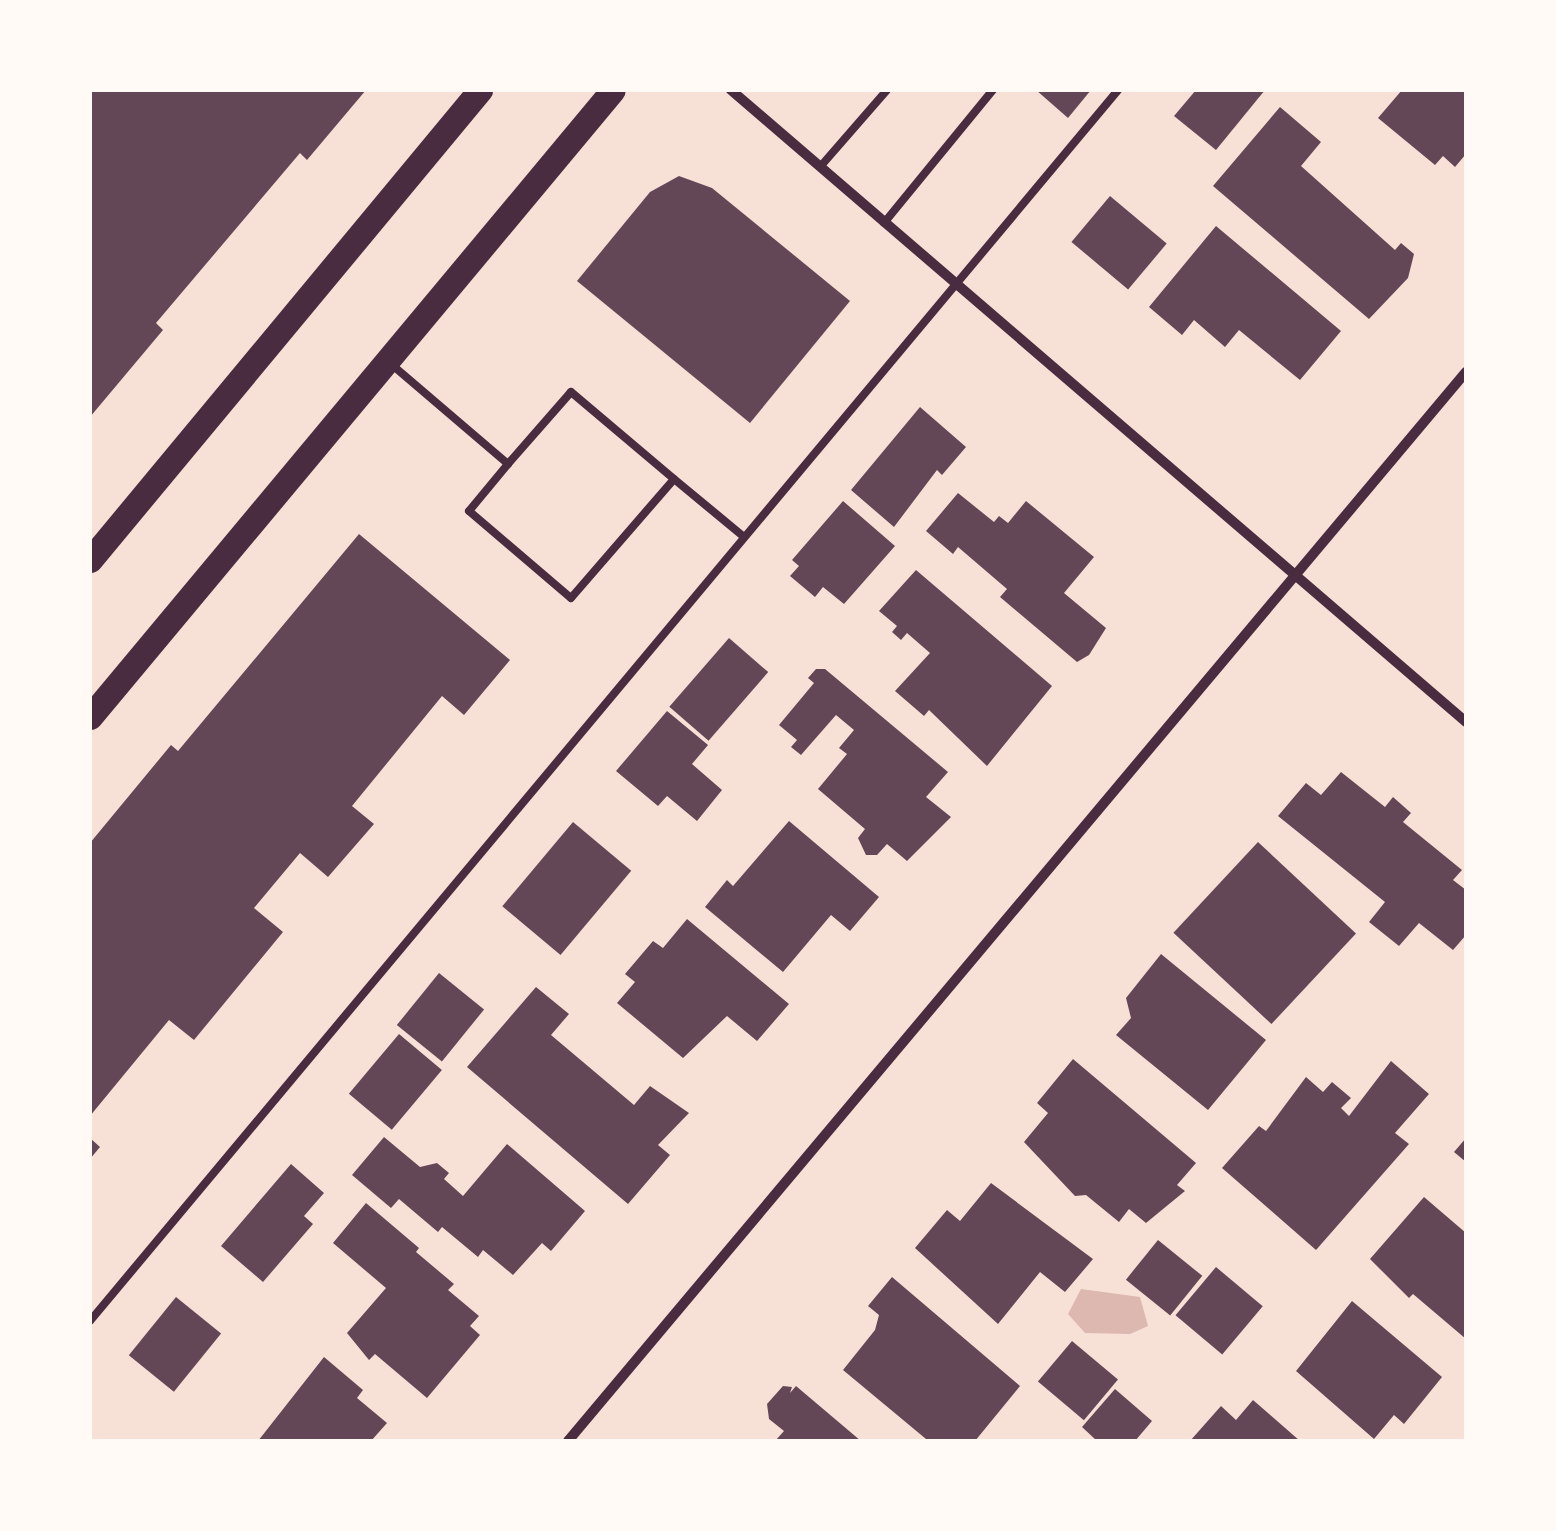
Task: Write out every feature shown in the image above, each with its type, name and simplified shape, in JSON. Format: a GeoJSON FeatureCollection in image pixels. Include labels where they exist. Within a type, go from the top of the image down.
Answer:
{"type":"FeatureCollection","features":[{"type":"Feature","properties":{"kind":"main road"},"geometry":{"type":"LineString","coordinates":[[90,560],[480,90]]}},
{"type":"Feature","properties":{"kind":"main road"},"geometry":{"type":"LineString","coordinates":[[90,717],[614,90]]}},
{"type":"Feature","properties":{"kind":"street"},"geometry":{"type":"LineString","coordinates":[[731,90],[1466,722]]}},
{"type":"Feature","properties":{"kind":"street"},"geometry":{"type":"LineString","coordinates":[[568,1441],[1466,372]]}},
{"type":"Feature","properties":{"kind":"lane"},"geometry":{"type":"LineString","coordinates":[[820,167],[887,90]]}},
{"type":"Feature","properties":{"kind":"lane"},"geometry":{"type":"LineString","coordinates":[[884,223],[993,90]]}},
{"type":"Feature","properties":{"kind":"lane"},"geometry":{"type":"LineString","coordinates":[[90,1321],[953,282],[1118,90]]}},
{"type":"Feature","properties":{"kind":"lane"},"geometry":{"type":"LineString","coordinates":[[387,362],[508,464]]}},
{"type":"Feature","properties":{"kind":"lane"},"geometry":{"type":"LineString","coordinates":[[674,479],[571,598],[469,511],[570,392],[674,479],[742,536]]}},
{"type":"Feature","properties":{"kind":"shaded area"},"geometry":{"type":"Polygon","coordinates":[[[1081,1289],[1140,1297],[1148,1326],[1130,1334],[1085,1333],[1068,1314],[1081,1289]]]}},
{"type":"Feature","properties":{"kind":"building"},"geometry":{"type":"Polygon","coordinates":[[[90,90],[366,90],[307,160],[300,153],[156,323],[163,330],[90,417],[90,90]]]}},
{"type":"Feature","properties":{"kind":"building"},"geometry":{"type":"Polygon","coordinates":[[[1036,90],[1091,90],[1068,118],[1036,90]]]}},
{"type":"Feature","properties":{"kind":"building"},"geometry":{"type":"Polygon","coordinates":[[[1196,90],[1265,90],[1216,150],[1174,116],[1196,90]]]}},
{"type":"Feature","properties":{"kind":"building"},"geometry":{"type":"Polygon","coordinates":[[[1402,90],[1466,90],[1466,154],[1455,167],[1443,156],[1435,165],[1378,118],[1402,90]]]}},
{"type":"Feature","properties":{"kind":"building"},"geometry":{"type":"Polygon","coordinates":[[[1280,107],[1321,142],[1301,166],[1395,250],[1401,243],[1414,254],[1408,278],[1369,319],[1213,186],[1280,107]]]}},
{"type":"Feature","properties":{"kind":"building"},"geometry":{"type":"Polygon","coordinates":[[[679,176],[712,188],[850,301],[750,423],[577,281],[650,192],[679,176]]]}},
{"type":"Feature","properties":{"kind":"building"},"geometry":{"type":"Polygon","coordinates":[[[1110,196],[1167,244],[1128,290],[1071,242],[1110,196]]]}},
{"type":"Feature","properties":{"kind":"building"},"geometry":{"type":"Polygon","coordinates":[[[1216,226],[1341,331],[1300,380],[1239,330],[1225,347],[1194,320],[1182,335],[1149,307],[1216,226]]]}},
{"type":"Feature","properties":{"kind":"building"},"geometry":{"type":"Polygon","coordinates":[[[920,407],[966,447],[942,475],[937,470],[894,527],[851,490],[920,407]]]}},
{"type":"Feature","properties":{"kind":"building"},"geometry":{"type":"Polygon","coordinates":[[[958,493],[994,522],[999,516],[1008,523],[1026,501],[1094,557],[1064,593],[1106,628],[1089,655],[1077,662],[1000,597],[1007,589],[958,547],[953,554],[926,531],[958,493]]]}},
{"type":"Feature","properties":{"kind":"building"},"geometry":{"type":"Polygon","coordinates":[[[843,501],[895,546],[844,604],[823,587],[815,597],[790,576],[799,566],[792,560],[843,501]]]}},
{"type":"Feature","properties":{"kind":"building"},"geometry":{"type":"Polygon","coordinates":[[[359,534],[510,660],[464,715],[442,696],[352,806],[374,824],[328,877],[300,853],[254,908],[283,932],[194,1040],[169,1020],[90,1116],[90,843],[171,745],[178,751],[359,534]]]}},
{"type":"Feature","properties":{"kind":"building"},"geometry":{"type":"Polygon","coordinates":[[[916,570],[1052,686],[987,766],[929,710],[924,716],[895,691],[930,653],[907,633],[901,640],[892,632],[897,626],[879,611],[916,570]]]}},
{"type":"Feature","properties":{"kind":"building"},"geometry":{"type":"Polygon","coordinates":[[[729,638],[768,672],[709,741],[669,707],[729,638]]]}},
{"type":"Feature","properties":{"kind":"building"},"geometry":{"type":"Polygon","coordinates":[[[816,669],[825,669],[948,772],[926,797],[951,817],[907,861],[887,844],[877,855],[866,855],[858,838],[865,829],[818,789],[847,754],[839,748],[854,730],[836,715],[801,755],[791,747],[797,740],[779,725],[814,683],[808,678],[816,669]]]}},
{"type":"Feature","properties":{"kind":"building"},"geometry":{"type":"Polygon","coordinates":[[[667,711],[708,745],[692,764],[722,790],[697,821],[667,796],[658,806],[616,771],[667,711]]]}},
{"type":"Feature","properties":{"kind":"building"},"geometry":{"type":"Polygon","coordinates":[[[1341,772],[1385,807],[1393,797],[1411,813],[1403,822],[1462,870],[1453,880],[1466,890],[1466,935],[1453,950],[1419,923],[1399,946],[1369,922],[1385,902],[1278,816],[1306,783],[1321,795],[1341,772]]]}},
{"type":"Feature","properties":{"kind":"building"},"geometry":{"type":"Polygon","coordinates":[[[789,821],[879,897],[850,931],[831,915],[783,972],[705,907],[727,880],[733,886],[789,821]]]}},
{"type":"Feature","properties":{"kind":"building"},"geometry":{"type":"Polygon","coordinates":[[[573,822],[631,871],[561,955],[502,906],[573,822]]]}},
{"type":"Feature","properties":{"kind":"building"},"geometry":{"type":"Polygon","coordinates":[[[1258,842],[1356,933],[1271,1024],[1173,933],[1258,842]]]}},
{"type":"Feature","properties":{"kind":"building"},"geometry":{"type":"Polygon","coordinates":[[[687,919],[789,1004],[757,1041],[727,1016],[683,1058],[617,1003],[635,982],[625,974],[653,941],[663,948],[687,919]]]}},
{"type":"Feature","properties":{"kind":"building"},"geometry":{"type":"Polygon","coordinates":[[[1161,954],[1266,1040],[1208,1110],[1116,1035],[1131,1018],[1126,998],[1161,954]]]}},
{"type":"Feature","properties":{"kind":"building"},"geometry":{"type":"Polygon","coordinates":[[[439,973],[484,1010],[442,1062],[397,1025],[439,973]]]}},
{"type":"Feature","properties":{"kind":"building"},"geometry":{"type":"Polygon","coordinates":[[[536,987],[569,1014],[551,1035],[634,1105],[650,1086],[689,1113],[658,1145],[670,1155],[628,1204],[467,1067],[536,987]]]}},
{"type":"Feature","properties":{"kind":"building"},"geometry":{"type":"Polygon","coordinates":[[[399,1034],[442,1070],[392,1130],[349,1094],[399,1034]]]}},
{"type":"Feature","properties":{"kind":"building"},"geometry":{"type":"Polygon","coordinates":[[[1073,1059],[1196,1163],[1177,1185],[1185,1191],[1146,1223],[1129,1209],[1119,1222],[1086,1195],[1075,1196],[1024,1142],[1048,1113],[1037,1103],[1073,1059]]]}},
{"type":"Feature","properties":{"kind":"building"},"geometry":{"type":"Polygon","coordinates":[[[1391,1061],[1429,1094],[1395,1133],[1409,1144],[1316,1250],[1222,1168],[1259,1126],[1266,1131],[1306,1077],[1323,1092],[1332,1082],[1351,1098],[1341,1108],[1349,1116],[1391,1061]]]}},
{"type":"Feature","properties":{"kind":"building"},"geometry":{"type":"Polygon","coordinates":[[[384,1137],[420,1167],[437,1163],[449,1173],[444,1179],[463,1196],[507,1144],[585,1211],[551,1251],[542,1243],[513,1275],[483,1250],[478,1257],[442,1227],[438,1232],[399,1199],[391,1208],[352,1175],[384,1137]]]}},
{"type":"Feature","properties":{"kind":"building"},"geometry":{"type":"Polygon","coordinates":[[[90,1138],[100,1147],[90,1159],[90,1138]]]}},
{"type":"Feature","properties":{"kind":"building"},"geometry":{"type":"Polygon","coordinates":[[[1466,1138],[1466,1162],[1454,1152],[1466,1138]]]}},
{"type":"Feature","properties":{"kind":"building"},"geometry":{"type":"Polygon","coordinates":[[[291,1164],[324,1193],[304,1216],[313,1224],[263,1282],[221,1246],[291,1164]]]}},
{"type":"Feature","properties":{"kind":"building"},"geometry":{"type":"Polygon","coordinates":[[[991,1183],[1093,1259],[1065,1292],[1040,1272],[998,1324],[915,1248],[947,1210],[960,1221],[991,1183]]]}},
{"type":"Feature","properties":{"kind":"building"},"geometry":{"type":"Polygon","coordinates":[[[1424,1197],[1466,1233],[1466,1339],[1413,1294],[1409,1298],[1370,1259],[1424,1197]]]}},
{"type":"Feature","properties":{"kind":"building"},"geometry":{"type":"Polygon","coordinates":[[[366,1203],[419,1248],[416,1252],[454,1284],[448,1290],[479,1316],[470,1326],[480,1335],[427,1398],[375,1354],[369,1360],[347,1333],[386,1288],[333,1243],[366,1203]]]}},
{"type":"Feature","properties":{"kind":"building"},"geometry":{"type":"Polygon","coordinates":[[[1158,1240],[1202,1276],[1170,1316],[1126,1280],[1158,1240]]]}},
{"type":"Feature","properties":{"kind":"building"},"geometry":{"type":"Polygon","coordinates":[[[1216,1267],[1263,1306],[1222,1354],[1176,1315],[1216,1267]]]}},
{"type":"Feature","properties":{"kind":"building"},"geometry":{"type":"Polygon","coordinates":[[[892,1277],[1020,1386],[975,1441],[926,1439],[843,1370],[875,1330],[879,1315],[868,1306],[892,1277]]]}},
{"type":"Feature","properties":{"kind":"building"},"geometry":{"type":"Polygon","coordinates":[[[176,1297],[221,1334],[174,1392],[129,1355],[176,1297]]]}},
{"type":"Feature","properties":{"kind":"building"},"geometry":{"type":"Polygon","coordinates":[[[1352,1301],[1442,1377],[1404,1424],[1394,1415],[1374,1439],[1296,1371],[1352,1301]]]}},
{"type":"Feature","properties":{"kind":"building"},"geometry":{"type":"Polygon","coordinates":[[[1072,1341],[1118,1380],[1084,1420],[1038,1382],[1072,1341]]]}},
{"type":"Feature","properties":{"kind":"building"},"geometry":{"type":"Polygon","coordinates":[[[324,1357],[363,1390],[357,1398],[387,1423],[371,1441],[258,1441],[324,1357]]]}},
{"type":"Feature","properties":{"kind":"building"},"geometry":{"type":"Polygon","coordinates":[[[783,1386],[792,1387],[790,1393],[796,1386],[861,1441],[775,1441],[784,1431],[769,1419],[767,1404],[783,1386]]]}},
{"type":"Feature","properties":{"kind":"building"},"geometry":{"type":"Polygon","coordinates":[[[1115,1389],[1152,1421],[1135,1441],[1097,1441],[1082,1427],[1115,1389]]]}},
{"type":"Feature","properties":{"kind":"building"},"geometry":{"type":"Polygon","coordinates":[[[1253,1400],[1300,1441],[1190,1441],[1221,1406],[1236,1420],[1253,1400]]]}}]}
